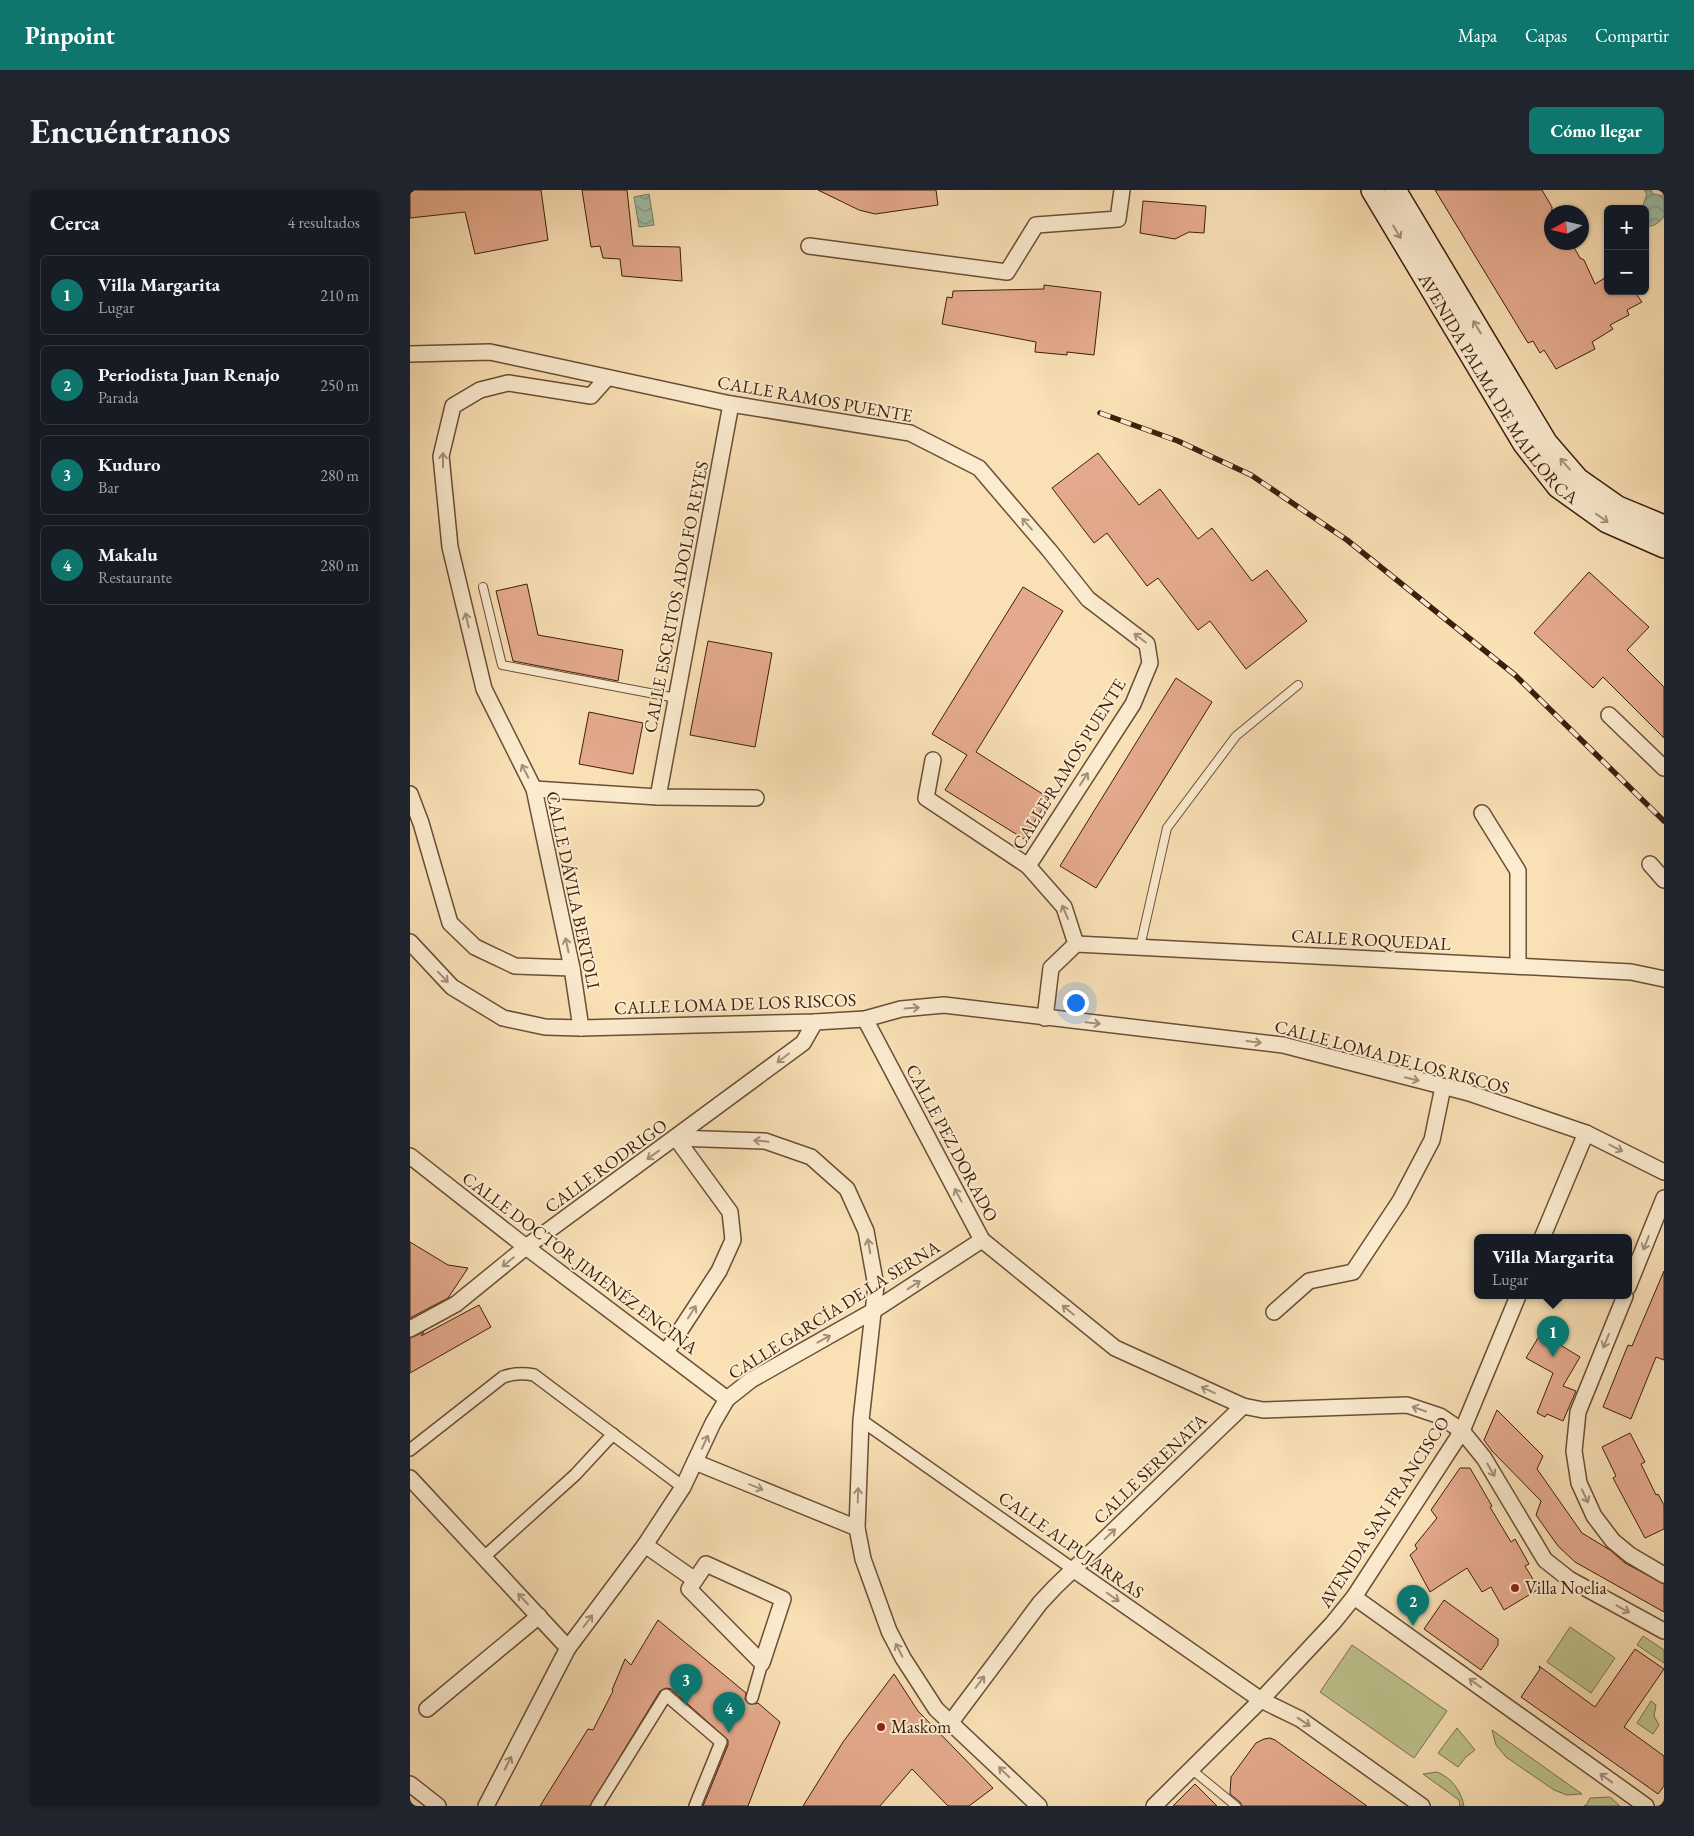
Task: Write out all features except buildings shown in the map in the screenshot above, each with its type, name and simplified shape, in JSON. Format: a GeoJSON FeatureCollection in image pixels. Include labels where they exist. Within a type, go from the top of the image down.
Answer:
{"type":"FeatureCollection","features":[{"type":"Feature","properties":{"kind":"main road","name":"AVENIDA PALMA DE MALLORCA"},"geometry":{"type":"LineString","coordinates":[[1372,190],[1524,444],[1558,487],[1607,522],[1664,547]]}},
{"type":"Feature","properties":{"kind":"main road","name":"AVENIDA PALMA DE MALLORCA"},"geometry":{"type":"LineString","coordinates":[[1395,190],[1546,442],[1578,479],[1618,507],[1664,526]]}},
{"type":"Feature","properties":{"kind":"street"},"geometry":{"type":"LineString","coordinates":[[809,246],[1007,272],[1036,225],[1118,220],[1122,190]]}},
{"type":"Feature","properties":{"kind":"street","name":"CALLE RAMOS PUENTE"},"geometry":{"type":"LineString","coordinates":[[410,354],[490,352],[731,404],[910,433],[979,468],[1088,599],[1148,644],[1150,663],[1133,704],[1028,866]]}},
{"type":"Feature","properties":{"kind":"street","name":"CALLE DÁVILA BERTOLI"},"geometry":{"type":"LineString","coordinates":[[581,1028],[572,968],[534,789],[484,689],[450,548],[441,456],[453,406],[480,390],[508,383],[591,396],[608,378]]}},
{"type":"Feature","properties":{"kind":"street","name":"CALLE ESCRITOS ADOLFO REYES"},"geometry":{"type":"LineString","coordinates":[[658,797],[731,404]]}},
{"type":"Feature","properties":{"kind":"street"},"geometry":{"type":"LineString","coordinates":[[1609,714],[1664,768]]}},
{"type":"Feature","properties":{"kind":"street","name":"CALLE RAMOS PUENTE"},"geometry":{"type":"LineString","coordinates":[[933,760],[926,798],[1028,866],[1064,907],[1076,944]]}},
{"type":"Feature","properties":{"kind":"street"},"geometry":{"type":"LineString","coordinates":[[534,789],[658,797],[756,798]]}},
{"type":"Feature","properties":{"kind":"street"},"geometry":{"type":"LineString","coordinates":[[410,794],[421,823],[450,924],[476,947],[515,966],[572,968]]}},
{"type":"Feature","properties":{"kind":"street"},"geometry":{"type":"LineString","coordinates":[[1482,812],[1518,871],[1518,966]]}},
{"type":"Feature","properties":{"kind":"street"},"geometry":{"type":"LineString","coordinates":[[1650,864],[1664,880]]}},
{"type":"Feature","properties":{"kind":"street","name":"CALLE LOMA DE LOS RISCOS"},"geometry":{"type":"LineString","coordinates":[[410,942],[452,987],[503,1018],[546,1027],[581,1028],[815,1022],[865,1019],[901,1009],[944,1006],[1283,1045],[1469,1093],[1586,1133],[1664,1172]]}},
{"type":"Feature","properties":{"kind":"street"},"geometry":{"type":"LineString","coordinates":[[1045,1018],[1050,968],[1076,944]]}},
{"type":"Feature","properties":{"kind":"street","name":"CALLE ROQUEDAL"},"geometry":{"type":"LineString","coordinates":[[1076,944],[1631,972],[1664,979]]}},
{"type":"Feature","properties":{"kind":"street","name":"CALLE PEZ DORADO"},"geometry":{"type":"LineString","coordinates":[[865,1019],[982,1240],[1115,1348],[1243,1406],[1263,1410],[1407,1405],[1440,1416],[1462,1431],[1484,1458],[1546,1560],[1569,1579],[1664,1632]]}},
{"type":"Feature","properties":{"kind":"street","name":"CALLE RODRIGO"},"geometry":{"type":"LineString","coordinates":[[410,1329],[456,1304],[526,1247],[803,1043],[815,1022]]}},
{"type":"Feature","properties":{"kind":"street"},"geometry":{"type":"LineString","coordinates":[[1274,1312],[1309,1281],[1353,1272],[1400,1201],[1432,1140],[1443,1087]]}},
{"type":"Feature","properties":{"kind":"street"},"geometry":{"type":"LineString","coordinates":[[1544,1234],[1586,1133]]}},
{"type":"Feature","properties":{"kind":"street"},"geometry":{"type":"LineString","coordinates":[[676,1138],[765,1141],[811,1157],[848,1189],[866,1231],[876,1286],[861,1420],[857,1528],[863,1559],[889,1631],[903,1658],[927,1696],[936,1708],[1039,1806]]}},
{"type":"Feature","properties":{"kind":"street"},"geometry":{"type":"LineString","coordinates":[[666,1352],[719,1271],[733,1240],[730,1212],[676,1138]]}},
{"type":"Feature","properties":{"kind":"street","name":"CALLE DOCTOR JIMENÉZ ENCINA"},"geometry":{"type":"LineString","coordinates":[[410,1156],[526,1247],[727,1399]]}},
{"type":"Feature","properties":{"kind":"street"},"geometry":{"type":"LineString","coordinates":[[1632,1277],[1664,1198]]}},
{"type":"Feature","properties":{"kind":"street","name":"CALLE GARCÍA DE LA SERNA"},"geometry":{"type":"LineString","coordinates":[[486,1806],[568,1648],[645,1545],[684,1487],[713,1423],[727,1399],[751,1380],[873,1311],[982,1240]]}},
{"type":"Feature","properties":{"kind":"street","name":"AVENIDA SAN FRANCISCO"},"geometry":{"type":"LineString","coordinates":[[1154,1806],[1261,1700],[1354,1597],[1462,1431],[1517,1299]]}},
{"type":"Feature","properties":{"kind":"street"},"geometry":{"type":"LineString","coordinates":[[1624,1299],[1578,1412],[1574,1451],[1579,1483],[1594,1516],[1613,1541],[1630,1555],[1664,1575]]}},
{"type":"Feature","properties":{"kind":"street"},"geometry":{"type":"LineString","coordinates":[[410,1450],[503,1378],[515,1373],[534,1375],[684,1487]]}},
{"type":"Feature","properties":{"kind":"street","name":"CALLE SERENATA"},"geometry":{"type":"LineString","coordinates":[[951,1722],[1040,1603],[1243,1406]]}},
{"type":"Feature","properties":{"kind":"street","name":"CALLE ALPUJARRAS"},"geometry":{"type":"LineString","coordinates":[[861,1420],[1261,1700],[1300,1719],[1422,1806]]}},
{"type":"Feature","properties":{"kind":"street"},"geometry":{"type":"LineString","coordinates":[[484,1557],[575,1476],[613,1434]]}},
{"type":"Feature","properties":{"kind":"street"},"geometry":{"type":"LineString","coordinates":[[695,1462],[857,1528]]}},
{"type":"Feature","properties":{"kind":"street"},"geometry":{"type":"LineString","coordinates":[[410,1478],[568,1648]]}},
{"type":"Feature","properties":{"kind":"street"},"geometry":{"type":"LineString","coordinates":[[645,1545],[695,1580]]}},
{"type":"Feature","properties":{"kind":"street"},"geometry":{"type":"LineString","coordinates":[[752,1698],[783,1599],[706,1564],[689,1589],[762,1664]]}},
{"type":"Feature","properties":{"kind":"street"},"geometry":{"type":"LineString","coordinates":[[1354,1597],[1646,1806]]}},
{"type":"Feature","properties":{"kind":"street"},"geometry":{"type":"LineString","coordinates":[[427,1710],[539,1616]]}},
{"type":"Feature","properties":{"kind":"street"},"geometry":{"type":"LineString","coordinates":[[596,1806],[666,1695],[721,1742],[695,1806]]}},
{"type":"Feature","properties":{"kind":"street"},"geometry":{"type":"LineString","coordinates":[[410,1784],[438,1806]]}},
{"type":"Feature","properties":{"kind":"lane"},"geometry":{"type":"LineString","coordinates":[[483,587],[502,666],[676,698]]}},
{"type":"Feature","properties":{"kind":"lane"},"geometry":{"type":"LineString","coordinates":[[1140,947],[1167,828],[1236,736],[1298,685]]}},
{"type":"Feature","properties":{"kind":"lane"},"geometry":{"type":"LineString","coordinates":[[1190,1769],[1236,1806]]}},
{"type":"Feature","properties":{"kind":"shaded area"},"geometry":{"type":"Polygon","coordinates":[[[1570,1627],[1615,1658],[1591,1693],[1547,1662],[1570,1627]]]}},
{"type":"Feature","properties":{"kind":"shaded area"},"geometry":{"type":"Polygon","coordinates":[[[1643,1636],[1664,1650],[1664,1663],[1637,1645],[1643,1636]]]}},
{"type":"Feature","properties":{"kind":"shaded area"},"geometry":{"type":"Polygon","coordinates":[[[1352,1645],[1447,1711],[1414,1758],[1320,1692],[1352,1645]]]}},
{"type":"Feature","properties":{"kind":"shaded area"},"geometry":{"type":"Polygon","coordinates":[[[1651,1701],[1656,1705],[1654,1716],[1659,1725],[1653,1734],[1637,1723],[1651,1701]]]}},
{"type":"Feature","properties":{"kind":"shaded area"},"geometry":{"type":"Polygon","coordinates":[[[1457,1728],[1475,1750],[1458,1767],[1438,1753],[1457,1728]]]}},
{"type":"Feature","properties":{"kind":"shaded area"},"geometry":{"type":"Polygon","coordinates":[[[1492,1730],[1582,1794],[1567,1795],[1554,1790],[1506,1757],[1496,1745],[1492,1730]]]}},
{"type":"Feature","properties":{"kind":"shaded area"},"geometry":{"type":"Polygon","coordinates":[[[1437,1772],[1455,1786],[1461,1795],[1464,1806],[1460,1806],[1459,1800],[1423,1774],[1437,1772]]]}},
{"type":"Feature","properties":{"kind":"shaded area"},"geometry":{"type":"Polygon","coordinates":[[[1610,1797],[1620,1806],[1584,1806],[1590,1798],[1610,1797]]]}},
{"type":"Feature","properties":{"kind":"water"},"geometry":{"type":"Polygon","coordinates":[[[1644,190],[1651,190],[1653,194],[1664,196],[1664,217],[1652,226],[1649,226],[1649,205],[1643,205],[1647,194],[1644,190]]]}},
{"type":"Feature","properties":{"kind":"water"},"geometry":{"type":"Polygon","coordinates":[[[649,194],[654,225],[639,227],[634,197],[649,194]]]}},
{"type":"Feature","properties":{"kind":"tunnel"},"geometry":{"type":"LineString","coordinates":[[748,1709],[752,1698]]}},
{"type":"Feature","properties":{"kind":"railway"},"geometry":{"type":"LineString","coordinates":[[1100,413],[1178,441],[1251,475],[1347,540],[1515,675],[1664,821]]}},
{"type":"Feature","properties":{"kind":"place","name":"Villa Margarita"},"geometry":{"type":"Point","coordinates":[1553,1357]}},
{"type":"Feature","properties":{"kind":"place","name":"Villa Noelia"},"geometry":{"type":"Point","coordinates":[1515,1588]}},
{"type":"Feature","properties":{"kind":"place","name":"Periodista Juan Renajo"},"geometry":{"type":"Point","coordinates":[1413,1626]}},
{"type":"Feature","properties":{"kind":"place","name":"Kuduro"},"geometry":{"type":"Point","coordinates":[686,1705]}},
{"type":"Feature","properties":{"kind":"place","name":"Maskom"},"geometry":{"type":"Point","coordinates":[881,1727]}},
{"type":"Feature","properties":{"kind":"place","name":"Makalu"},"geometry":{"type":"Point","coordinates":[729,1733]}}]}
